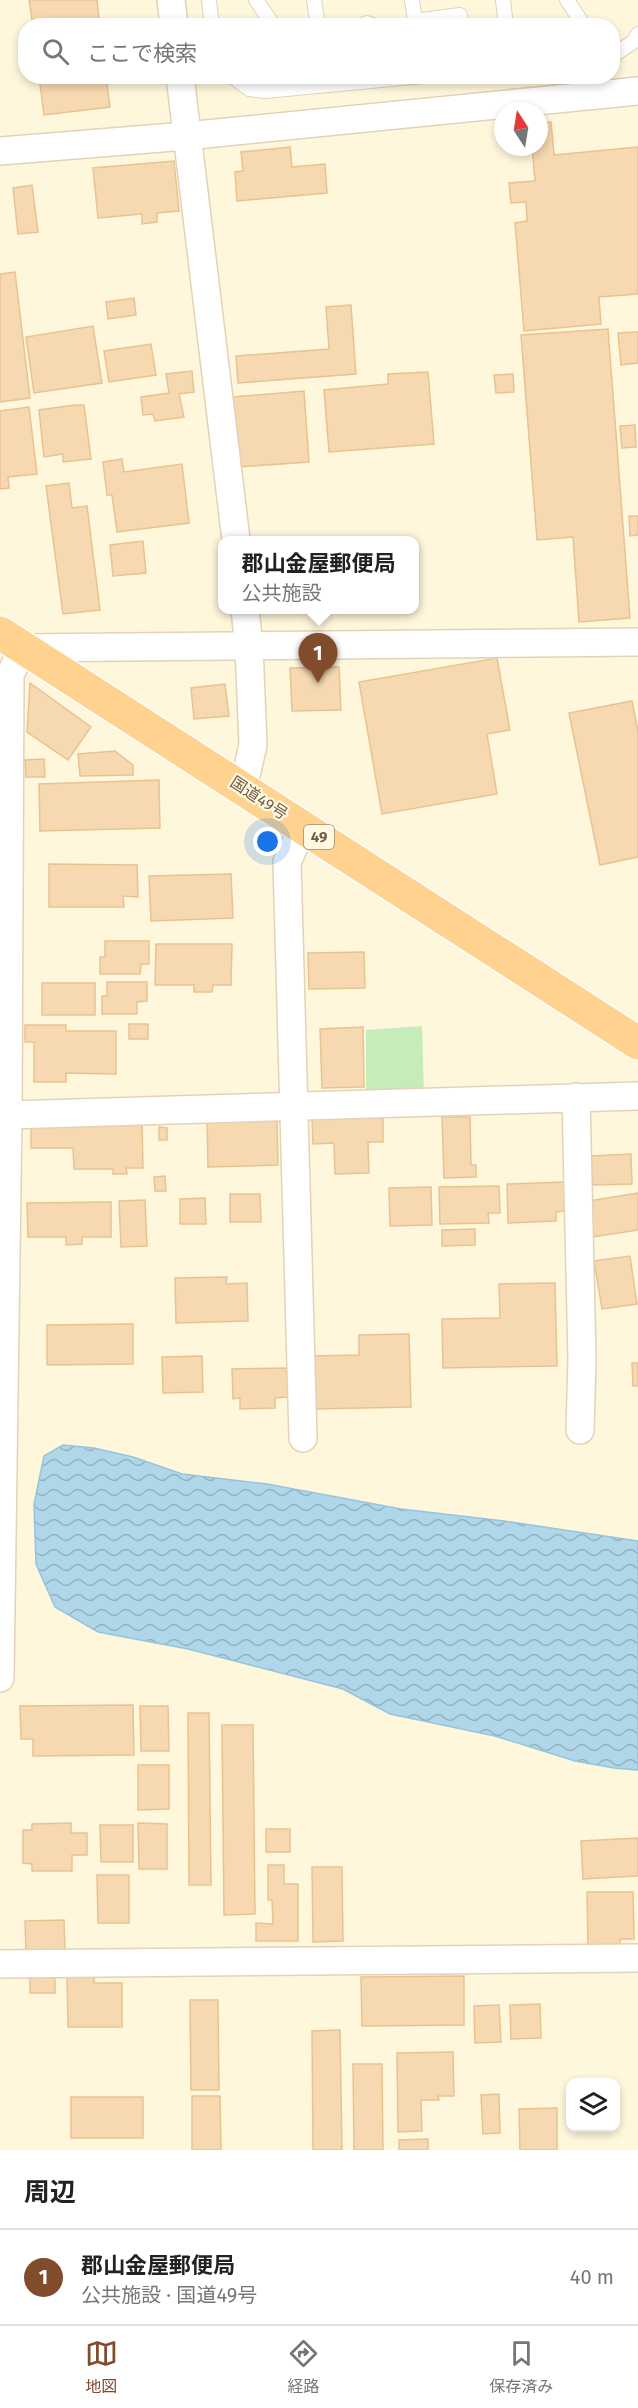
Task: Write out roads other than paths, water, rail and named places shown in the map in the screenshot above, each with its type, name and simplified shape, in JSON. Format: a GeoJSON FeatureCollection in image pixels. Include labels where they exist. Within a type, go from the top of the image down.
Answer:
{"type":"FeatureCollection","features":[{"type":"Feature","properties":{"kind":"highway","name":"国道49号"},"geometry":{"type":"LineString","coordinates":[[8,643],[243,788],[638,1043]]}},
{"type":"Feature","properties":{"kind":"street"},"geometry":{"type":"LineString","coordinates":[[171,0],[173,18]]}},
{"type":"Feature","properties":{"kind":"street"},"geometry":{"type":"LineString","coordinates":[[181,84],[236,536]]}},
{"type":"Feature","properties":{"kind":"street"},"geometry":{"type":"LineString","coordinates":[[0,151],[186,136],[638,91]]}},
{"type":"Feature","properties":{"kind":"street"},"geometry":{"type":"LineString","coordinates":[[243,788],[253,745],[246,614]]}},
{"type":"Feature","properties":{"kind":"street"},"geometry":{"type":"LineString","coordinates":[[0,1678],[8,1115],[10,675],[8,643],[249,646],[638,642]]}},
{"type":"Feature","properties":{"kind":"street"},"geometry":{"type":"LineString","coordinates":[[303,827],[287,862],[303,1438]]}},
{"type":"Feature","properties":{"kind":"street"},"geometry":{"type":"LineString","coordinates":[[8,1115],[638,1096]]}},
{"type":"Feature","properties":{"kind":"street"},"geometry":{"type":"LineString","coordinates":[[576,1097],[582,1359],[580,1430]]}},
{"type":"Feature","properties":{"kind":"street"},"geometry":{"type":"LineString","coordinates":[[0,1964],[638,1958]]}},
{"type":"Feature","properties":{"kind":"lane"},"geometry":{"type":"LineString","coordinates":[[209,0],[211,18]]}},
{"type":"Feature","properties":{"kind":"lane"},"geometry":{"type":"LineString","coordinates":[[256,0],[268,18]]}},
{"type":"Feature","properties":{"kind":"lane"},"geometry":{"type":"LineString","coordinates":[[314,0],[317,18]]}},
{"type":"Feature","properties":{"kind":"lane"},"geometry":{"type":"LineString","coordinates":[[412,0],[415,18]]}},
{"type":"Feature","properties":{"kind":"lane"},"geometry":{"type":"LineString","coordinates":[[503,0],[505,18]]}},
{"type":"Feature","properties":{"kind":"lane"},"geometry":{"type":"LineString","coordinates":[[567,0],[579,18]]}},
{"type":"Feature","properties":{"kind":"lane"},"geometry":{"type":"LineString","coordinates":[[437,18],[459,15],[460,18]]}},
{"type":"Feature","properties":{"kind":"lane"},"geometry":{"type":"LineString","coordinates":[[620,51],[633,42],[638,34]]}},
{"type":"Feature","properties":{"kind":"lane"},"geometry":{"type":"LineString","coordinates":[[242,84],[249,89],[257,90],[294,84]]}},
{"type":"Feature","properties":{"kind":"water"},"geometry":{"type":"Polygon","coordinates":[[[63,1445],[94,1448],[133,1457],[182,1474],[267,1484],[401,1509],[504,1521],[638,1541],[638,1770],[575,1761],[495,1736],[390,1714],[343,1689],[188,1649],[98,1632],[55,1607],[36,1564],[34,1504],[44,1456],[63,1445]]]}},
{"type":"Feature","properties":{"kind":"place","name":"郡山金屋郵便局"},"geometry":{"type":"Point","coordinates":[318,683]}}]}
